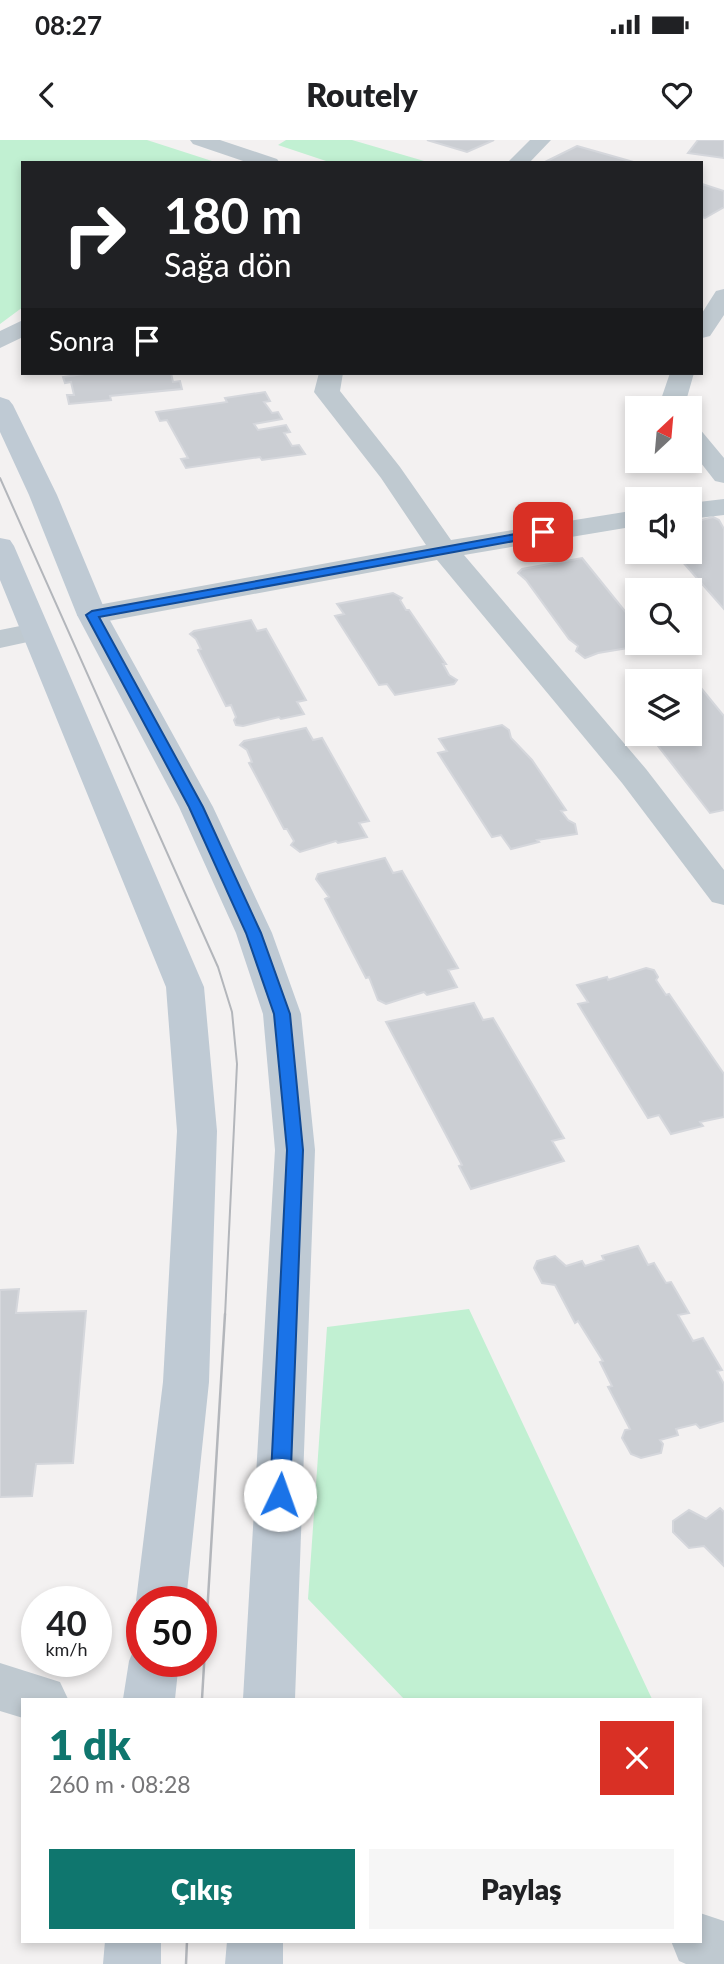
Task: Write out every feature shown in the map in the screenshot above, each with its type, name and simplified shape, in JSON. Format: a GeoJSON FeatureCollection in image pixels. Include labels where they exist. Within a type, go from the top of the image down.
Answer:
{"type":"FeatureCollection","features":[{"type":"Feature","properties":{"kind":"main road"},"geometry":{"type":"LineString","coordinates":[[0,405],[43,495],[92,615],[196,807],[254,933],[282,1014],[295,1150],[269,1698]]}},
{"type":"Feature","properties":{"kind":"main road"},"geometry":{"type":"LineString","coordinates":[[0,546],[18,635],[185,987],[197,1144],[186,1382],[163,1586]]}},
{"type":"Feature","properties":{"kind":"main road"},"geometry":{"type":"LineString","coordinates":[[149,1698],[152,1677]]}},
{"type":"Feature","properties":{"kind":"main road"},"geometry":{"type":"LineString","coordinates":[[132,1964],[133,1943]]}},
{"type":"Feature","properties":{"kind":"main road"},"geometry":{"type":"LineString","coordinates":[[254,1964],[256,1943]]}},
{"type":"Feature","properties":{"kind":"street"},"geometry":{"type":"LineString","coordinates":[[200,140],[265,161]]}},
{"type":"Feature","properties":{"kind":"street"},"geometry":{"type":"LineString","coordinates":[[519,161],[541,140]]}},
{"type":"Feature","properties":{"kind":"street"},"geometry":{"type":"LineString","coordinates":[[703,329],[716,304]]}},
{"type":"Feature","properties":{"kind":"street"},"geometry":{"type":"LineString","coordinates":[[0,341],[21,328]]}},
{"type":"Feature","properties":{"kind":"street"},"geometry":{"type":"LineString","coordinates":[[331,375],[327,392],[391,473],[444,550],[634,776],[724,894]]}},
{"type":"Feature","properties":{"kind":"street"},"geometry":{"type":"LineString","coordinates":[[675,396],[681,375]]}},
{"type":"Feature","properties":{"kind":"street"},"geometry":{"type":"LineString","coordinates":[[702,447],[724,474]]}},
{"type":"Feature","properties":{"kind":"street"},"geometry":{"type":"LineString","coordinates":[[702,510],[724,507]]}},
{"type":"Feature","properties":{"kind":"street"},"geometry":{"type":"LineString","coordinates":[[92,615],[444,550],[625,520]]}},
{"type":"Feature","properties":{"kind":"street"},"geometry":{"type":"LineString","coordinates":[[0,1687],[38,1698]]}},
{"type":"Feature","properties":{"kind":"street"},"geometry":{"type":"LineString","coordinates":[[702,1942],[724,1949]]}},
{"type":"Feature","properties":{"kind":"green space"},"geometry":{"type":"Polygon","coordinates":[[[0,140],[147,140],[212,161],[21,161],[21,308],[0,324],[0,140]]]}},
{"type":"Feature","properties":{"kind":"green space"},"geometry":{"type":"Polygon","coordinates":[[[286,140],[352,140],[424,161],[326,161],[278,145],[286,140]]]}},
{"type":"Feature","properties":{"kind":"green space"},"geometry":{"type":"Polygon","coordinates":[[[469,1309],[652,1698],[403,1698],[308,1599],[327,1327],[469,1309]]]}},
{"type":"Feature","properties":{"kind":"building"},"geometry":{"type":"Polygon","coordinates":[[[427,140],[494,140],[467,152],[427,140]]]}},
{"type":"Feature","properties":{"kind":"building"},"geometry":{"type":"Polygon","coordinates":[[[698,140],[724,140],[724,158],[688,153],[698,140]]]}},
{"type":"Feature","properties":{"kind":"building"},"geometry":{"type":"Polygon","coordinates":[[[577,146],[630,161],[547,161],[577,146]]]}},
{"type":"Feature","properties":{"kind":"building"},"geometry":{"type":"Polygon","coordinates":[[[703,184],[724,191],[724,207],[705,218],[703,184]]]}},
{"type":"Feature","properties":{"kind":"building"},"geometry":{"type":"Polygon","coordinates":[[[171,375],[173,382],[180,381],[182,389],[110,396],[111,400],[69,404],[67,395],[74,395],[71,382],[65,383],[63,377],[171,375]]]}},
{"type":"Feature","properties":{"kind":"building"},"geometry":{"type":"Polygon","coordinates":[[[265,392],[270,401],[264,402],[272,413],[278,412],[282,419],[254,424],[258,430],[286,425],[290,432],[284,433],[292,446],[299,445],[305,454],[262,460],[260,457],[186,468],[181,459],[188,458],[167,420],[160,421],[156,412],[227,402],[225,398],[265,392]]]}},
{"type":"Feature","properties":{"kind":"building"},"geometry":{"type":"Polygon","coordinates":[[[713,517],[719,520],[724,529],[724,609],[702,584],[702,578],[697,578],[684,564],[702,564],[702,520],[713,517]]]}},
{"type":"Feature","properties":{"kind":"building"},"geometry":{"type":"Polygon","coordinates":[[[582,558],[625,611],[625,648],[585,658],[576,651],[578,646],[569,639],[518,573],[522,569],[582,558]]]}},
{"type":"Feature","properties":{"kind":"building"},"geometry":{"type":"Polygon","coordinates":[[[393,593],[402,598],[400,600],[406,610],[409,610],[446,664],[443,664],[449,675],[457,680],[454,684],[395,695],[387,684],[379,685],[335,616],[344,614],[337,604],[393,593]]]}},
{"type":"Feature","properties":{"kind":"building"},"geometry":{"type":"Polygon","coordinates":[[[251,620],[257,631],[266,629],[306,700],[297,702],[304,714],[243,726],[236,725],[231,705],[226,706],[198,650],[201,649],[196,639],[190,634],[251,620]]]}},
{"type":"Feature","properties":{"kind":"building"},"geometry":{"type":"Polygon","coordinates":[[[702,689],[724,716],[724,810],[710,813],[658,746],[702,746],[702,689]]]}},
{"type":"Feature","properties":{"kind":"building"},"geometry":{"type":"Polygon","coordinates":[[[502,725],[532,760],[566,810],[561,811],[575,824],[577,834],[537,840],[539,842],[511,849],[501,835],[492,837],[438,753],[447,751],[439,739],[502,725]]]}},
{"type":"Feature","properties":{"kind":"building"},"geometry":{"type":"Polygon","coordinates":[[[306,728],[313,740],[322,738],[369,821],[359,823],[367,837],[338,843],[336,841],[300,852],[291,845],[294,841],[287,829],[284,829],[249,763],[252,762],[247,750],[240,745],[244,741],[306,728]]]}},
{"type":"Feature","properties":{"kind":"building"},"geometry":{"type":"Polygon","coordinates":[[[385,858],[393,873],[402,871],[458,968],[448,970],[457,987],[427,995],[424,992],[386,1004],[378,1000],[369,977],[366,978],[325,899],[329,897],[316,879],[318,874],[385,858]]]}},
{"type":"Feature","properties":{"kind":"building"},"geometry":{"type":"Polygon","coordinates":[[[646,968],[654,970],[658,977],[656,980],[666,995],[669,994],[724,1074],[724,1117],[700,1122],[703,1126],[671,1134],[659,1115],[648,1118],[578,1004],[588,1002],[577,985],[607,977],[608,980],[646,968]]]}},
{"type":"Feature","properties":{"kind":"building"},"geometry":{"type":"Polygon","coordinates":[[[474,1003],[483,1020],[493,1018],[564,1138],[552,1141],[564,1161],[471,1189],[459,1166],[462,1165],[386,1022],[474,1003]]]}},
{"type":"Feature","properties":{"kind":"building"},"geometry":{"type":"Polygon","coordinates":[[[638,1246],[648,1265],[654,1263],[666,1283],[671,1282],[689,1313],[678,1315],[693,1341],[703,1338],[722,1370],[717,1371],[724,1384],[724,1421],[700,1428],[696,1424],[676,1429],[678,1435],[660,1440],[663,1444],[661,1453],[641,1458],[631,1454],[622,1438],[625,1430],[630,1429],[608,1387],[612,1386],[600,1362],[603,1361],[578,1321],[575,1323],[555,1285],[542,1283],[534,1268],[537,1261],[555,1256],[566,1266],[582,1261],[585,1266],[604,1260],[602,1256],[638,1246]]]}},
{"type":"Feature","properties":{"kind":"building"},"geometry":{"type":"Polygon","coordinates":[[[19,1289],[16,1313],[86,1311],[73,1463],[36,1464],[32,1496],[0,1497],[0,1290],[19,1289]]]}},
{"type":"Feature","properties":{"kind":"building"},"geometry":{"type":"Polygon","coordinates":[[[720,1508],[724,1512],[724,1566],[704,1546],[689,1548],[673,1532],[673,1521],[689,1510],[706,1519],[720,1508]]]}},
{"type":"Feature","properties":{"kind":"tram line"},"geometry":{"type":"LineString","coordinates":[[0,478],[218,967],[232,1012],[237,1064],[225,1316]]}},
{"type":"Feature","properties":{"kind":"tram line"},"geometry":{"type":"LineString","coordinates":[[202,1698],[225,1314]]}},
{"type":"Feature","properties":{"kind":"tram line"},"geometry":{"type":"LineString","coordinates":[[186,1964],[187,1943]]}},
{"type":"Feature","properties":{"kind":"route"},"geometry":{"type":"LineString","coordinates":[[280,1495],[295,1150],[282,1014],[254,933],[196,807],[92,615],[543,532]]}}]}
